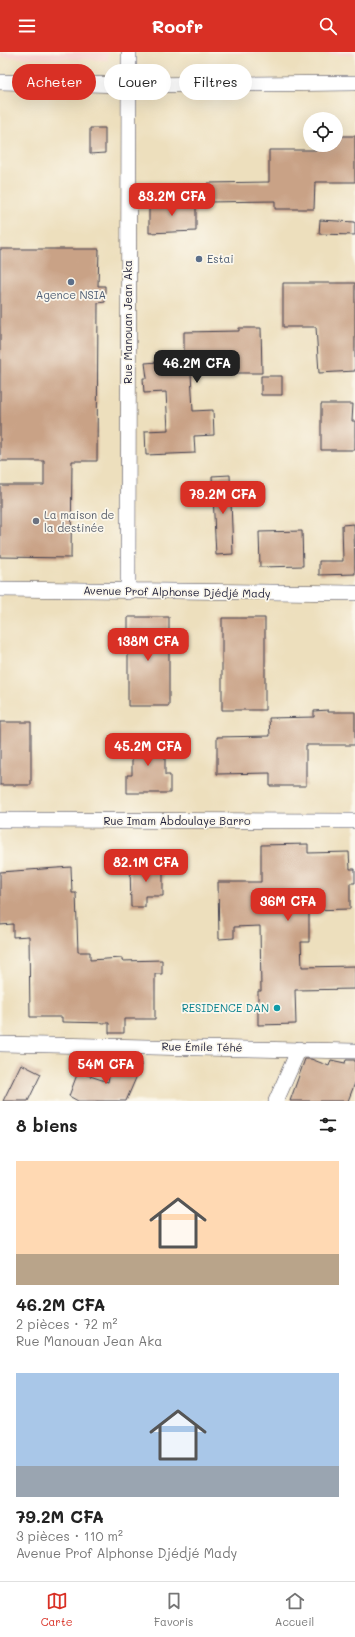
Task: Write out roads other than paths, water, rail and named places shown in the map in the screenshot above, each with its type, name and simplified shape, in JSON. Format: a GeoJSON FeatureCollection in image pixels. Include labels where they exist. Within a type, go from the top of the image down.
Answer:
{"type":"FeatureCollection","features":[{"type":"Feature","properties":{"kind":"street","name":"Rue Manouan Jean Aka"},"geometry":{"type":"LineString","coordinates":[[129,52],[129,64]]}},
{"type":"Feature","properties":{"kind":"street"},"geometry":{"type":"LineString","coordinates":[[0,82],[104,84]]}},
{"type":"Feature","properties":{"kind":"street"},"geometry":{"type":"LineString","coordinates":[[171,84],[355,83]]}},
{"type":"Feature","properties":{"kind":"street","name":"Rue Manouan Jean Aka"},"geometry":{"type":"LineString","coordinates":[[128,100],[128,592]]}},
{"type":"Feature","properties":{"kind":"street","name":"Avenue Prof Alphonse Djédjé Mady"},"geometry":{"type":"LineString","coordinates":[[0,589],[128,592],[355,593]]}},
{"type":"Feature","properties":{"kind":"street","name":"Rue Imam Abdoulaye Barro"},"geometry":{"type":"LineString","coordinates":[[0,820],[355,821]]}},
{"type":"Feature","properties":{"kind":"street","name":"Rue Émile Téhé"},"geometry":{"type":"LineString","coordinates":[[0,1044],[355,1051]]}},
{"type":"Feature","properties":{"kind":"street"},"geometry":{"type":"LineString","coordinates":[[276,1101],[299,1049]]}},
{"type":"Feature","properties":{"kind":"place","name":"Estai"},"geometry":{"type":"Point","coordinates":[199,259]}},
{"type":"Feature","properties":{"kind":"place","name":"Agence NSIA"},"geometry":{"type":"Point","coordinates":[71,282]}},
{"type":"Feature","properties":{"kind":"place","name":"La maison de la destinée"},"geometry":{"type":"Point","coordinates":[36,521]}},
{"type":"Feature","properties":{"kind":"place","name":"RESIDENCE DAN"},"geometry":{"type":"Point","coordinates":[277,1008]}}]}
